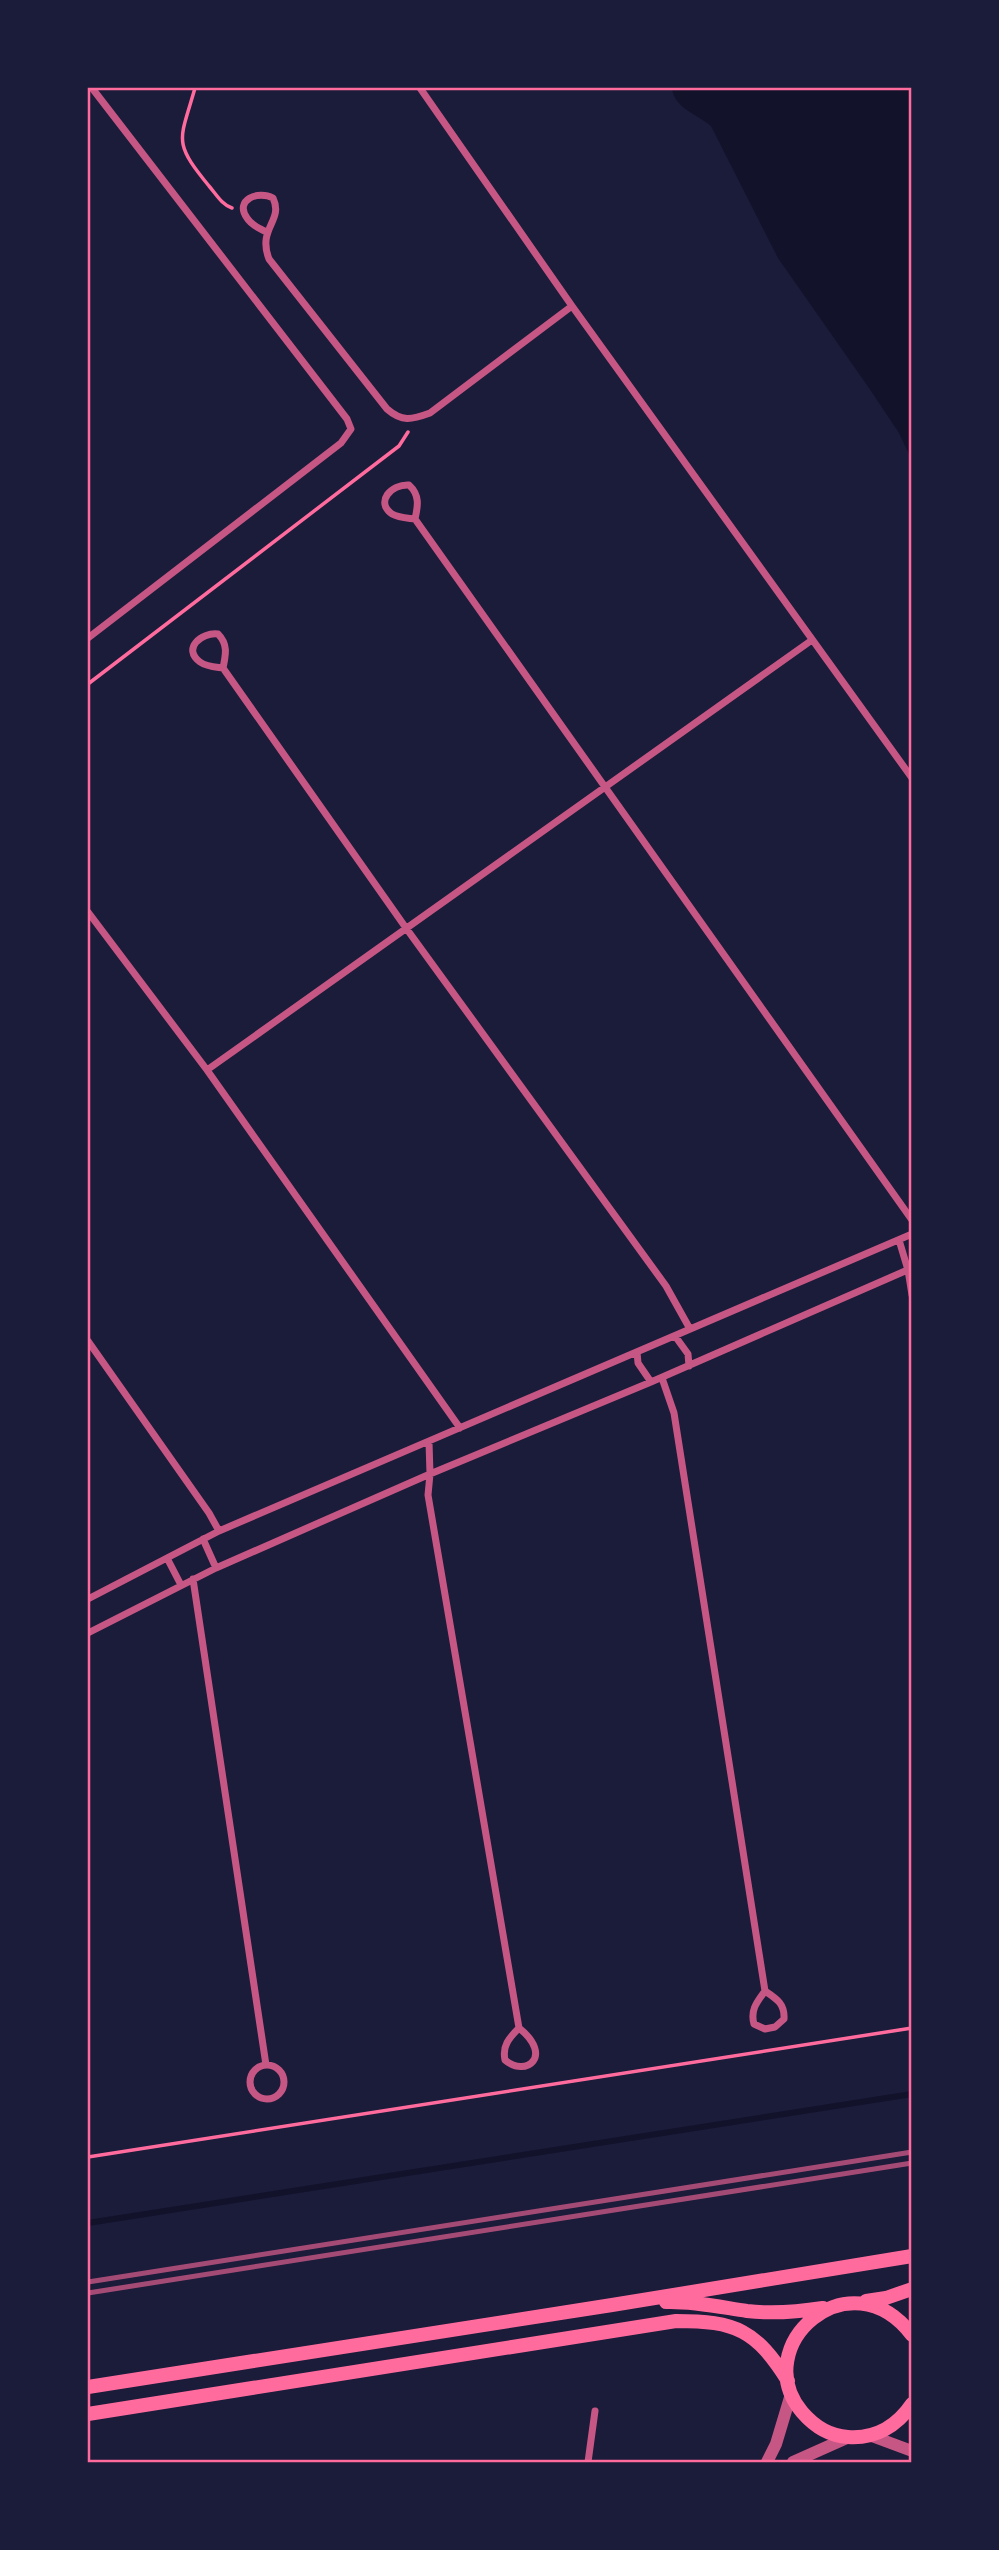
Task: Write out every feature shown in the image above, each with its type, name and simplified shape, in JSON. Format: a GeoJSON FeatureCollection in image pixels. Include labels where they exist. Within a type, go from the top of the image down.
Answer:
{"type":"FeatureCollection","features":[{"type":"Feature","properties":{"kind":"main road"},"geometry":{"type":"LineString","coordinates":[[88,2387],[912,2256]]}},
{"type":"Feature","properties":{"kind":"main road"},"geometry":{"type":"LineString","coordinates":[[612,2305],[672,2302],[787,2313],[886,2298],[912,2289]]}},
{"type":"Feature","properties":{"kind":"main road"},"geometry":{"type":"LineString","coordinates":[[790,2387],[787,2364],[791,2347],[799,2332],[811,2319],[825,2310],[846,2304],[880,2308],[903,2324],[912,2335]]}},
{"type":"Feature","properties":{"kind":"main road"},"geometry":{"type":"LineString","coordinates":[[88,2414],[676,2321],[712,2321],[752,2336],[776,2362],[798,2407],[808,2419],[834,2434],[849,2437],[869,2435],[894,2424],[912,2404]]}},
{"type":"Feature","properties":{"kind":"street"},"geometry":{"type":"LineString","coordinates":[[88,638],[341,443],[351,429],[347,419],[92,88]]}},
{"type":"Feature","properties":{"kind":"street"},"geometry":{"type":"LineString","coordinates":[[420,88],[572,306],[912,778]]}},
{"type":"Feature","properties":{"kind":"street"},"geometry":{"type":"LineString","coordinates":[[266,232],[254,226],[244,213],[244,206],[252,197],[262,194],[273,198],[276,211],[266,232],[265,248],[269,259],[387,408],[398,418],[412,420],[430,413],[572,306]]}},
{"type":"Feature","properties":{"kind":"street"},"geometry":{"type":"LineString","coordinates":[[415,519],[418,506],[415,490],[410,485],[397,485],[386,498],[388,510],[393,515],[415,519],[912,1220]]}},
{"type":"Feature","properties":{"kind":"street"},"geometry":{"type":"LineString","coordinates":[[223,668],[226,654],[223,639],[218,634],[206,634],[197,640],[193,652],[196,658],[210,666],[223,668],[666,1286],[690,1329]]}},
{"type":"Feature","properties":{"kind":"street"},"geometry":{"type":"LineString","coordinates":[[207,1070],[812,639]]}},
{"type":"Feature","properties":{"kind":"street"},"geometry":{"type":"LineString","coordinates":[[88,912],[207,1070],[460,1428]]}},
{"type":"Feature","properties":{"kind":"street"},"geometry":{"type":"LineString","coordinates":[[88,1599],[219,1531],[912,1234]]}},
{"type":"Feature","properties":{"kind":"street"},"geometry":{"type":"LineString","coordinates":[[899,1240],[910,1269],[912,1295]]}},
{"type":"Feature","properties":{"kind":"street"},"geometry":{"type":"LineString","coordinates":[[88,1633],[216,1568],[910,1269]]}},
{"type":"Feature","properties":{"kind":"street"},"geometry":{"type":"LineString","coordinates":[[676,1336],[684,1346],[689,1366]]}},
{"type":"Feature","properties":{"kind":"street"},"geometry":{"type":"LineString","coordinates":[[88,1342],[219,1531]]}},
{"type":"Feature","properties":{"kind":"street"},"geometry":{"type":"LineString","coordinates":[[637,1352],[638,1363],[651,1382]]}},
{"type":"Feature","properties":{"kind":"street"},"geometry":{"type":"LineString","coordinates":[[662,1378],[674,1413],[765,1991],[757,2002],[752,2017],[754,2024],[765,2029],[780,2024],[785,2012],[783,2005],[765,1991]]}},
{"type":"Feature","properties":{"kind":"street"},"geometry":{"type":"LineString","coordinates":[[429,1442],[428,1494],[519,2028],[529,2036],[536,2051],[536,2058],[531,2062],[516,2066],[505,2060],[504,2046],[519,2028]]}},
{"type":"Feature","properties":{"kind":"street"},"geometry":{"type":"LineString","coordinates":[[203,1539],[216,1568]]}},
{"type":"Feature","properties":{"kind":"street"},"geometry":{"type":"LineString","coordinates":[[167,1558],[181,1585]]}},
{"type":"Feature","properties":{"kind":"street"},"geometry":{"type":"LineString","coordinates":[[193,1579],[266,2064]]}},
{"type":"Feature","properties":{"kind":"street"},"geometry":{"type":"LineString","coordinates":[[266,2064],[277,2068],[284,2077],[283,2089],[269,2099],[254,2093],[250,2083],[253,2073],[266,2064]]}},
{"type":"Feature","properties":{"kind":"street"},"geometry":{"type":"LineString","coordinates":[[767,2462],[776,2444],[790,2387]]}},
{"type":"Feature","properties":{"kind":"street"},"geometry":{"type":"LineString","coordinates":[[588,2462],[595,2411]]}},
{"type":"Feature","properties":{"kind":"street"},"geometry":{"type":"LineString","coordinates":[[869,2435],[912,2451]]}},
{"type":"Feature","properties":{"kind":"street"},"geometry":{"type":"LineString","coordinates":[[793,2462],[849,2437]]}},
{"type":"Feature","properties":{"kind":"path"},"geometry":{"type":"LineString","coordinates":[[195,88],[182,134],[186,159],[227,206],[244,213]]}},
{"type":"Feature","properties":{"kind":"path"},"geometry":{"type":"LineString","coordinates":[[88,684],[399,446],[407,436],[412,420]]}},
{"type":"Feature","properties":{"kind":"path"},"geometry":{"type":"LineString","coordinates":[[88,2157],[912,2028]]}},
{"type":"Feature","properties":{"kind":"shaded area"},"geometry":{"type":"Polygon","coordinates":[[[672,88],[911,88],[911,458],[899,433],[778,258],[711,126],[682,106],[672,88]]]}},
{"type":"Feature","properties":{"kind":"waterway"},"geometry":{"type":"LineString","coordinates":[[88,2223],[912,2094]]}},
{"type":"Feature","properties":{"kind":"railway"},"geometry":{"type":"LineString","coordinates":[[88,2282],[912,2152]]}},
{"type":"Feature","properties":{"kind":"railway"},"geometry":{"type":"LineString","coordinates":[[88,2293],[912,2163]]}}]}
